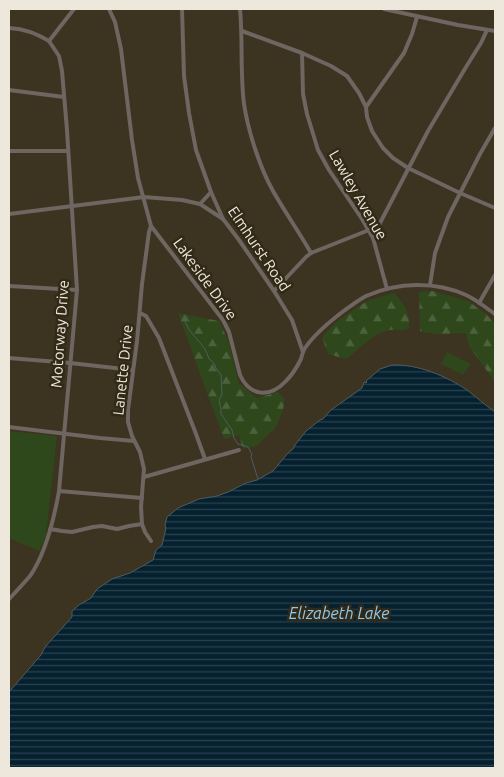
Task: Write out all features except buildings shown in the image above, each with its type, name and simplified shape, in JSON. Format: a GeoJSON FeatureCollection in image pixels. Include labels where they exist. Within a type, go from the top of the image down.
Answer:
{"type":"FeatureCollection","features":[{"type":"Feature","properties":{"kind":"street"},"geometry":{"type":"LineString","coordinates":[[9,28],[19,28],[32,32],[49,41],[74,9]]}},
{"type":"Feature","properties":{"kind":"street","name":"Lakeside Drive"},"geometry":{"type":"LineString","coordinates":[[109,9],[115,22],[121,49],[138,178],[151,226],[223,320],[229,332],[242,381],[247,387],[254,392],[264,393],[279,387],[295,369],[310,342],[327,324],[352,304],[366,296],[387,289],[408,285],[442,287],[468,296],[495,314]]}},
{"type":"Feature","properties":{"kind":"street","name":"Elmhurst Road"},"geometry":{"type":"LineString","coordinates":[[182,9],[184,76],[196,150],[223,219],[274,290],[292,320],[304,352]]}},
{"type":"Feature","properties":{"kind":"street"},"geometry":{"type":"LineString","coordinates":[[240,9],[242,85],[252,138],[272,190],[311,253]]}},
{"type":"Feature","properties":{"kind":"street"},"geometry":{"type":"LineString","coordinates":[[384,9],[495,31]]}},
{"type":"Feature","properties":{"kind":"street"},"geometry":{"type":"LineString","coordinates":[[366,107],[404,52],[417,16]]}},
{"type":"Feature","properties":{"kind":"street"},"geometry":{"type":"LineString","coordinates":[[373,238],[428,131],[487,30]]}},
{"type":"Feature","properties":{"kind":"street"},"geometry":{"type":"LineString","coordinates":[[242,31],[302,53],[331,66],[347,76],[366,107],[372,131],[383,148],[393,158],[408,168],[495,208]]}},
{"type":"Feature","properties":{"kind":"street","name":"Motorway Drive"},"geometry":{"type":"LineString","coordinates":[[9,599],[34,569],[42,552],[54,515],[59,492],[65,434],[77,290],[62,70],[59,56],[49,41]]}},
{"type":"Feature","properties":{"kind":"street","name":"Lawley Avenue"},"geometry":{"type":"LineString","coordinates":[[302,53],[304,101],[318,150],[328,170],[373,238],[387,289]]}},
{"type":"Feature","properties":{"kind":"street"},"geometry":{"type":"LineString","coordinates":[[9,90],[64,97]]}},
{"type":"Feature","properties":{"kind":"street"},"geometry":{"type":"LineString","coordinates":[[430,285],[435,252],[448,217],[495,128]]}},
{"type":"Feature","properties":{"kind":"street"},"geometry":{"type":"LineString","coordinates":[[9,151],[68,151]]}},
{"type":"Feature","properties":{"kind":"street"},"geometry":{"type":"LineString","coordinates":[[200,204],[211,192]]}},
{"type":"Feature","properties":{"kind":"street"},"geometry":{"type":"LineString","coordinates":[[9,214],[144,197],[182,200],[200,204],[223,219]]}},
{"type":"Feature","properties":{"kind":"street","name":"Lanette Drive"},"geometry":{"type":"LineString","coordinates":[[151,226],[128,410],[128,422],[140,452],[144,469],[141,507],[142,524],[151,541]]}},
{"type":"Feature","properties":{"kind":"street"},"geometry":{"type":"LineString","coordinates":[[274,290],[311,253],[369,230]]}},
{"type":"Feature","properties":{"kind":"street"},"geometry":{"type":"LineString","coordinates":[[479,303],[495,275]]}},
{"type":"Feature","properties":{"kind":"street"},"geometry":{"type":"LineString","coordinates":[[9,286],[77,290]]}},
{"type":"Feature","properties":{"kind":"street"},"geometry":{"type":"LineString","coordinates":[[140,313],[150,321],[159,338],[205,459]]}},
{"type":"Feature","properties":{"kind":"street"},"geometry":{"type":"LineString","coordinates":[[9,358],[133,370]]}},
{"type":"Feature","properties":{"kind":"street"},"geometry":{"type":"LineString","coordinates":[[9,427],[134,441]]}},
{"type":"Feature","properties":{"kind":"street"},"geometry":{"type":"LineString","coordinates":[[144,477],[239,450]]}},
{"type":"Feature","properties":{"kind":"street"},"geometry":{"type":"LineString","coordinates":[[59,492],[142,498]]}},
{"type":"Feature","properties":{"kind":"street"},"geometry":{"type":"LineString","coordinates":[[50,529],[72,532],[102,526],[117,529],[142,524]]}},
{"type":"Feature","properties":{"kind":"green space"},"geometry":{"type":"Polygon","coordinates":[[[432,291],[468,301],[486,314],[495,324],[495,382],[469,346],[466,333],[437,334],[420,331],[419,292],[432,291]]]}},
{"type":"Feature","properties":{"kind":"green space"},"geometry":{"type":"Polygon","coordinates":[[[394,293],[406,309],[409,317],[409,328],[384,331],[346,359],[328,354],[323,336],[339,320],[367,301],[394,293]]]}},
{"type":"Feature","properties":{"kind":"green space"},"geometry":{"type":"Polygon","coordinates":[[[178,313],[219,321],[228,340],[239,383],[257,398],[278,392],[285,399],[283,410],[275,429],[257,446],[243,449],[239,435],[224,439],[178,313]]]}},
{"type":"Feature","properties":{"kind":"green space"},"geometry":{"type":"Polygon","coordinates":[[[447,352],[471,364],[463,375],[441,364],[447,352]]]}},
{"type":"Feature","properties":{"kind":"green space"},"geometry":{"type":"Polygon","coordinates":[[[9,431],[57,436],[46,536],[39,551],[9,538],[9,431]]]}},
{"type":"Feature","properties":{"kind":"water","name":"Elizabeth Lake"},"geometry":{"type":"Polygon","coordinates":[[[392,365],[422,369],[450,380],[467,390],[495,412],[495,768],[9,768],[9,692],[72,617],[72,611],[91,598],[97,589],[112,579],[130,573],[153,560],[156,550],[162,545],[167,517],[178,508],[199,499],[228,492],[273,471],[306,431],[362,388],[364,382],[366,383],[380,369],[392,365]]]}},
{"type":"Feature","properties":{"kind":"waterway"},"geometry":{"type":"LineString","coordinates":[[184,316],[188,328],[204,347],[209,359],[214,363],[221,375],[222,394],[219,400],[221,414],[232,430],[238,444],[248,447],[252,454],[251,457],[258,479]]}}]}
